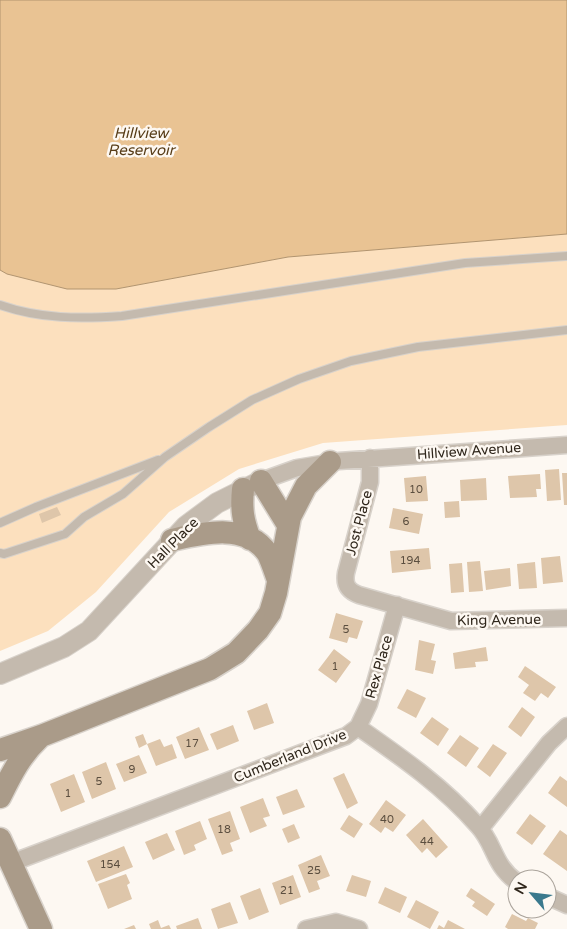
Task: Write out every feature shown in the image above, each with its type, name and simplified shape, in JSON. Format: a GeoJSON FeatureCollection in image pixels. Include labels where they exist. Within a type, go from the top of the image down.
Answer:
{"type":"FeatureCollection","features":[{"type":"Feature","properties":{"kind":"main road"},"geometry":{"type":"LineString","coordinates":[[0,750],[41,736],[210,669],[236,653],[258,630],[270,613],[288,525],[298,499],[306,486],[330,462]]}},
{"type":"Feature","properties":{"kind":"main road"},"geometry":{"type":"LineString","coordinates":[[252,485],[288,525]]}},
{"type":"Feature","properties":{"kind":"main road"},"geometry":{"type":"LineString","coordinates":[[250,539],[242,520],[252,485]]}},
{"type":"Feature","properties":{"kind":"main road"},"geometry":{"type":"LineString","coordinates":[[172,540],[198,534],[239,533],[250,539],[268,554],[278,580]]}},
{"type":"Feature","properties":{"kind":"main road"},"geometry":{"type":"LineString","coordinates":[[0,797],[14,767],[26,750],[41,736]]}},
{"type":"Feature","properties":{"kind":"main road"},"geometry":{"type":"LineString","coordinates":[[0,839],[41,929]]}},
{"type":"Feature","properties":{"kind":"street","name":"Hillview Avenue"},"geometry":{"type":"LineString","coordinates":[[370,458],[567,445]]}},
{"type":"Feature","properties":{"kind":"street","name":"Hall Place"},"geometry":{"type":"LineString","coordinates":[[0,674],[64,646],[89,631],[172,540],[202,513],[252,485],[297,468],[370,458]]}},
{"type":"Feature","properties":{"kind":"street","name":"Jost Place"},"geometry":{"type":"LineString","coordinates":[[347,587],[346,573],[370,482],[370,458]]}},
{"type":"Feature","properties":{"kind":"street","name":"King Avenue"},"geometry":{"type":"LineString","coordinates":[[347,587],[355,594],[451,621],[567,618]]}},
{"type":"Feature","properties":{"kind":"street","name":"Rex Place"},"geometry":{"type":"LineString","coordinates":[[358,727],[369,704],[397,605]]}},
{"type":"Feature","properties":{"kind":"street"},"geometry":{"type":"LineString","coordinates":[[481,828],[549,743],[567,726]]}},
{"type":"Feature","properties":{"kind":"street","name":"Cumberland Drive"},"geometry":{"type":"LineString","coordinates":[[11,863],[346,736],[358,727],[416,768],[455,800],[481,828],[497,863],[507,872]]}},
{"type":"Feature","properties":{"kind":"street"},"geometry":{"type":"LineString","coordinates":[[306,929],[336,922],[359,929]]}},
{"type":"Feature","properties":{"kind":"lane"},"geometry":{"type":"LineString","coordinates":[[0,305],[31,314],[81,319],[114,316],[465,263],[567,256]]}},
{"type":"Feature","properties":{"kind":"lane"},"geometry":{"type":"LineString","coordinates":[[0,553],[4,554],[65,534],[84,517],[123,494],[165,457],[252,400],[299,379],[351,361],[418,347],[567,330]]}},
{"type":"Feature","properties":{"kind":"lane"},"geometry":{"type":"LineString","coordinates":[[0,523],[36,506],[165,457]]}},
{"type":"Feature","properties":{"kind":"shaded area"},"geometry":{"type":"Polygon","coordinates":[[[567,234],[567,425],[323,443],[239,469],[169,512],[96,592],[48,631],[0,651],[0,270],[7,274],[67,289],[116,289],[288,257],[567,234]]]}},
{"type":"Feature","properties":{"kind":"water","name":"Hillview Reservoir"},"geometry":{"type":"Polygon","coordinates":[[[0,0],[567,0],[567,234],[288,257],[116,289],[67,289],[7,274],[0,270],[0,0]]]}},
{"type":"Feature","properties":{"kind":"building"},"geometry":{"type":"Polygon","coordinates":[[[559,469],[561,500],[547,501],[545,470],[559,469]]]}},
{"type":"Feature","properties":{"kind":"building"},"geometry":{"type":"Polygon","coordinates":[[[562,473],[567,473],[567,505],[564,505],[562,473]]]}},
{"type":"Feature","properties":{"kind":"building"},"geometry":{"type":"Polygon","coordinates":[[[540,474],[541,489],[536,489],[537,497],[510,498],[508,476],[540,474]]]}},
{"type":"Feature","properties":{"kind":"building"},"geometry":{"type":"Polygon","coordinates":[[[426,476],[428,501],[406,502],[404,478],[426,476]]]}},
{"type":"Feature","properties":{"kind":"building"},"geometry":{"type":"Polygon","coordinates":[[[486,478],[487,500],[461,501],[460,480],[486,478]]]}},
{"type":"Feature","properties":{"kind":"building"},"geometry":{"type":"Polygon","coordinates":[[[459,501],[460,517],[445,518],[444,502],[459,501]]]}},
{"type":"Feature","properties":{"kind":"building"},"geometry":{"type":"Polygon","coordinates":[[[57,507],[61,515],[42,523],[39,514],[57,507]]]}},
{"type":"Feature","properties":{"kind":"building"},"geometry":{"type":"Polygon","coordinates":[[[393,508],[423,514],[419,534],[389,528],[393,508]]]}},
{"type":"Feature","properties":{"kind":"building"},"geometry":{"type":"Polygon","coordinates":[[[429,548],[431,569],[392,573],[390,551],[429,548]]]}},
{"type":"Feature","properties":{"kind":"building"},"geometry":{"type":"Polygon","coordinates":[[[560,556],[563,582],[543,584],[541,558],[560,556]]]}},
{"type":"Feature","properties":{"kind":"building"},"geometry":{"type":"Polygon","coordinates":[[[480,561],[483,591],[469,592],[467,562],[480,561]]]}},
{"type":"Feature","properties":{"kind":"building"},"geometry":{"type":"Polygon","coordinates":[[[535,562],[537,588],[519,589],[517,564],[535,562]]]}},
{"type":"Feature","properties":{"kind":"building"},"geometry":{"type":"Polygon","coordinates":[[[462,563],[464,592],[451,593],[449,564],[462,563]]]}},
{"type":"Feature","properties":{"kind":"building"},"geometry":{"type":"Polygon","coordinates":[[[510,568],[511,586],[486,590],[484,571],[510,568]]]}},
{"type":"Feature","properties":{"kind":"building"},"geometry":{"type":"Polygon","coordinates":[[[336,613],[363,621],[357,639],[349,637],[347,643],[329,638],[336,613]]]}},
{"type":"Feature","properties":{"kind":"building"},"geometry":{"type":"Polygon","coordinates":[[[419,640],[435,644],[431,660],[436,661],[433,674],[415,670],[419,640]]]}},
{"type":"Feature","properties":{"kind":"building"},"geometry":{"type":"Polygon","coordinates":[[[486,647],[488,661],[475,662],[476,667],[455,669],[453,653],[486,647]]]}},
{"type":"Feature","properties":{"kind":"building"},"geometry":{"type":"Polygon","coordinates":[[[334,649],[351,662],[336,683],[318,670],[334,649]]]}},
{"type":"Feature","properties":{"kind":"building"},"geometry":{"type":"Polygon","coordinates":[[[525,666],[556,687],[548,698],[541,693],[535,701],[523,693],[529,685],[518,677],[525,666]]]}},
{"type":"Feature","properties":{"kind":"building"},"geometry":{"type":"Polygon","coordinates":[[[407,689],[426,698],[416,718],[397,708],[407,689]]]}},
{"type":"Feature","properties":{"kind":"building"},"geometry":{"type":"Polygon","coordinates":[[[267,703],[274,723],[254,730],[247,711],[267,703]]]}},
{"type":"Feature","properties":{"kind":"building"},"geometry":{"type":"Polygon","coordinates":[[[522,707],[535,717],[521,737],[508,727],[522,707]]]}},
{"type":"Feature","properties":{"kind":"building"},"geometry":{"type":"Polygon","coordinates":[[[432,717],[449,729],[438,746],[420,733],[432,717]]]}},
{"type":"Feature","properties":{"kind":"building"},"geometry":{"type":"Polygon","coordinates":[[[233,725],[239,741],[217,750],[210,734],[233,725]]]}},
{"type":"Feature","properties":{"kind":"building"},"geometry":{"type":"Polygon","coordinates":[[[199,727],[209,750],[185,759],[176,737],[199,727]]]}},
{"type":"Feature","properties":{"kind":"building"},"geometry":{"type":"Polygon","coordinates":[[[143,734],[147,744],[139,748],[135,737],[143,734]]]}},
{"type":"Feature","properties":{"kind":"building"},"geometry":{"type":"Polygon","coordinates":[[[460,735],[479,748],[466,767],[447,753],[460,735]]]}},
{"type":"Feature","properties":{"kind":"building"},"geometry":{"type":"Polygon","coordinates":[[[160,739],[164,747],[172,744],[177,758],[156,766],[147,744],[160,739]]]}},
{"type":"Feature","properties":{"kind":"building"},"geometry":{"type":"Polygon","coordinates":[[[493,744],[507,753],[490,777],[477,767],[493,744]]]}},
{"type":"Feature","properties":{"kind":"building"},"geometry":{"type":"Polygon","coordinates":[[[139,755],[147,773],[124,782],[116,764],[139,755]]]}},
{"type":"Feature","properties":{"kind":"building"},"geometry":{"type":"Polygon","coordinates":[[[106,762],[116,789],[92,799],[82,772],[106,762]]]}},
{"type":"Feature","properties":{"kind":"building"},"geometry":{"type":"Polygon","coordinates":[[[344,773],[358,803],[347,809],[333,778],[344,773]]]}},
{"type":"Feature","properties":{"kind":"building"},"geometry":{"type":"Polygon","coordinates":[[[74,774],[85,802],[61,812],[50,784],[74,774]]]}},
{"type":"Feature","properties":{"kind":"building"},"geometry":{"type":"Polygon","coordinates":[[[560,776],[567,781],[567,807],[548,793],[560,776]]]}},
{"type":"Feature","properties":{"kind":"building"},"geometry":{"type":"Polygon","coordinates":[[[297,789],[305,807],[283,815],[276,797],[297,789]]]}},
{"type":"Feature","properties":{"kind":"building"},"geometry":{"type":"Polygon","coordinates":[[[263,798],[270,816],[263,818],[267,826],[250,833],[240,807],[263,798]]]}},
{"type":"Feature","properties":{"kind":"building"},"geometry":{"type":"Polygon","coordinates":[[[386,800],[406,815],[393,832],[385,827],[381,833],[369,824],[386,800]]]}},
{"type":"Feature","properties":{"kind":"building"},"geometry":{"type":"Polygon","coordinates":[[[230,811],[240,839],[230,843],[233,851],[222,855],[208,819],[230,811]]]}},
{"type":"Feature","properties":{"kind":"building"},"geometry":{"type":"Polygon","coordinates":[[[530,814],[546,826],[532,845],[516,833],[530,814]]]}},
{"type":"Feature","properties":{"kind":"building"},"geometry":{"type":"Polygon","coordinates":[[[349,815],[363,824],[354,838],[340,829],[349,815]]]}},
{"type":"Feature","properties":{"kind":"building"},"geometry":{"type":"Polygon","coordinates":[[[423,819],[448,847],[436,858],[427,848],[422,853],[406,835],[423,819]]]}},
{"type":"Feature","properties":{"kind":"building"},"geometry":{"type":"Polygon","coordinates":[[[200,821],[207,839],[194,845],[196,850],[184,855],[175,831],[200,821]]]}},
{"type":"Feature","properties":{"kind":"building"},"geometry":{"type":"Polygon","coordinates":[[[294,824],[300,838],[288,843],[282,829],[294,824]]]}},
{"type":"Feature","properties":{"kind":"building"},"geometry":{"type":"Polygon","coordinates":[[[560,830],[567,835],[567,871],[543,854],[560,830]]]}},
{"type":"Feature","properties":{"kind":"building"},"geometry":{"type":"Polygon","coordinates":[[[167,833],[175,850],[153,860],[145,842],[167,833]]]}},
{"type":"Feature","properties":{"kind":"building"},"geometry":{"type":"Polygon","coordinates":[[[124,846],[133,867],[96,882],[87,861],[124,846]]]}},
{"type":"Feature","properties":{"kind":"building"},"geometry":{"type":"Polygon","coordinates":[[[321,855],[330,876],[317,881],[320,889],[309,893],[298,865],[321,855]]]}},
{"type":"Feature","properties":{"kind":"building"},"geometry":{"type":"Polygon","coordinates":[[[126,874],[130,883],[127,885],[132,899],[108,909],[98,884],[126,874]]]}},
{"type":"Feature","properties":{"kind":"building"},"geometry":{"type":"Polygon","coordinates":[[[293,875],[301,897],[280,905],[272,883],[293,875]]]}},
{"type":"Feature","properties":{"kind":"building"},"geometry":{"type":"Polygon","coordinates":[[[352,875],[371,881],[366,897],[346,891],[352,875]]]}},
{"type":"Feature","properties":{"kind":"building"},"geometry":{"type":"Polygon","coordinates":[[[385,887],[407,897],[400,913],[378,903],[385,887]]]}},
{"type":"Feature","properties":{"kind":"building"},"geometry":{"type":"Polygon","coordinates":[[[260,888],[269,912],[249,920],[240,896],[260,888]]]}},
{"type":"Feature","properties":{"kind":"building"},"geometry":{"type":"Polygon","coordinates":[[[471,888],[495,904],[487,916],[472,906],[475,902],[466,896],[471,888]]]}},
{"type":"Feature","properties":{"kind":"building"},"geometry":{"type":"Polygon","coordinates":[[[416,900],[439,912],[430,929],[407,917],[416,900]]]}},
{"type":"Feature","properties":{"kind":"building"},"geometry":{"type":"Polygon","coordinates":[[[230,902],[238,923],[218,929],[211,909],[230,902]]]}},
{"type":"Feature","properties":{"kind":"building"},"geometry":{"type":"Polygon","coordinates":[[[198,918],[202,929],[177,929],[176,926],[198,918]]]}},
{"type":"Feature","properties":{"kind":"building"},"geometry":{"type":"Polygon","coordinates":[[[509,919],[522,919],[526,921],[530,919],[538,923],[535,929],[508,929],[505,927],[509,919]]]}},
{"type":"Feature","properties":{"kind":"building"},"geometry":{"type":"Polygon","coordinates":[[[158,920],[161,928],[169,925],[171,929],[151,929],[149,924],[158,920]]]}},
{"type":"Feature","properties":{"kind":"building"},"geometry":{"type":"Polygon","coordinates":[[[448,920],[465,929],[437,929],[439,925],[444,928],[448,920]]]}},
{"type":"Feature","properties":{"kind":"building"},"geometry":{"type":"Polygon","coordinates":[[[134,925],[136,929],[124,929],[134,925]]]}}]}
